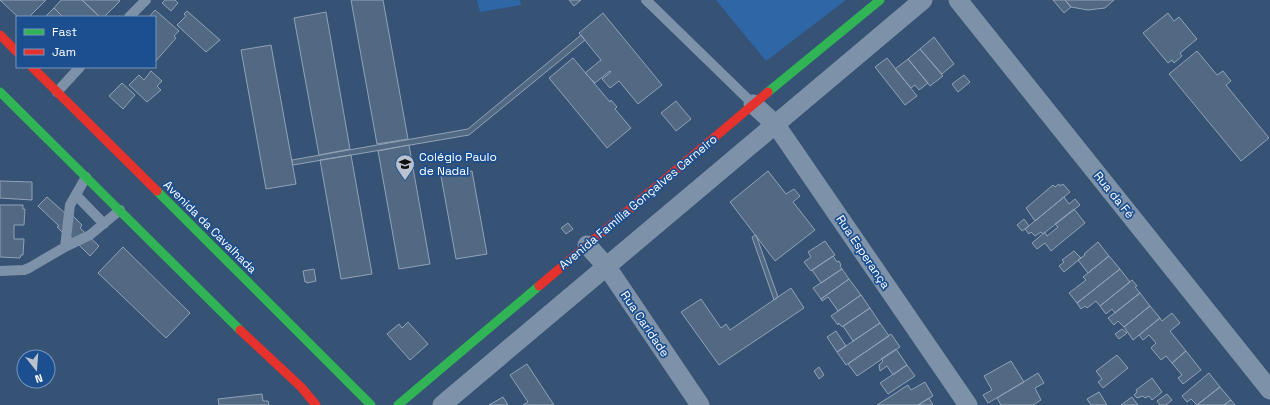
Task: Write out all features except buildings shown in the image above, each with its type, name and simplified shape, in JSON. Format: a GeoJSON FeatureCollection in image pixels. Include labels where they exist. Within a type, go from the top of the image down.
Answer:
{"type":"FeatureCollection","features":[{"type":"Feature","properties":{"kind":"main road","name":"Avenida Família Gonçalves Carneiro"},"geometry":{"type":"LineString","coordinates":[[398,405],[753,104],[880,0]]}},
{"type":"Feature","properties":{"kind":"main road"},"geometry":{"type":"LineString","coordinates":[[0,35],[16,51]]}},
{"type":"Feature","properties":{"kind":"main road","name":"Avenida da Cavalhada"},"geometry":{"type":"LineString","coordinates":[[33,68],[371,405]]}},
{"type":"Feature","properties":{"kind":"main road"},"geometry":{"type":"LineString","coordinates":[[0,92],[216,307],[301,387],[316,405]]}},
{"type":"Feature","properties":{"kind":"street"},"geometry":{"type":"LineString","coordinates":[[442,405],[923,0]]}},
{"type":"Feature","properties":{"kind":"street","name":"Rua da Fé"},"geometry":{"type":"LineString","coordinates":[[958,0],[1270,390]]}},
{"type":"Feature","properties":{"kind":"street","name":"Rua Esperança"},"geometry":{"type":"LineString","coordinates":[[753,104],[776,124],[968,405]]}},
{"type":"Feature","properties":{"kind":"street","name":"Rua Caridade"},"geometry":{"type":"LineString","coordinates":[[587,245],[607,267],[700,405]]}},
{"type":"Feature","properties":{"kind":"lane"},"geometry":{"type":"LineString","coordinates":[[130,16],[146,0]]}},
{"type":"Feature","properties":{"kind":"lane"},"geometry":{"type":"LineString","coordinates":[[646,0],[753,104]]}},
{"type":"Feature","properties":{"kind":"lane"},"geometry":{"type":"LineString","coordinates":[[57,92],[79,68]]}},
{"type":"Feature","properties":{"kind":"lane"},"geometry":{"type":"LineString","coordinates":[[65,247],[70,205],[86,177]]}},
{"type":"Feature","properties":{"kind":"lane"},"geometry":{"type":"LineString","coordinates":[[76,195],[104,224]]}},
{"type":"Feature","properties":{"kind":"lane"},"geometry":{"type":"LineString","coordinates":[[0,271],[26,269],[90,235],[120,210]]}},
{"type":"Feature","properties":{"kind":"shaded area"},"geometry":{"type":"Polygon","coordinates":[[[477,0],[520,0],[521,5],[480,12],[477,0]]]}},
{"type":"Feature","properties":{"kind":"shaded area"},"geometry":{"type":"Polygon","coordinates":[[[716,0],[846,0],[766,61],[716,0]]]}},
{"type":"Feature","properties":{"kind":"traffic: fast"},"geometry":{"type":"LineString","coordinates":[[768,92],[880,0]]}},
{"type":"Feature","properties":{"kind":"traffic: fast"},"geometry":{"type":"LineString","coordinates":[[0,92],[240,330]]}},
{"type":"Feature","properties":{"kind":"traffic: fast"},"geometry":{"type":"LineString","coordinates":[[157,191],[371,405]]}},
{"type":"Feature","properties":{"kind":"traffic: fast"},"geometry":{"type":"LineString","coordinates":[[398,405],[539,286]]}},
{"type":"Feature","properties":{"kind":"traffic: jam"},"geometry":{"type":"LineString","coordinates":[[0,35],[16,51]]}},
{"type":"Feature","properties":{"kind":"traffic: jam"},"geometry":{"type":"LineString","coordinates":[[33,68],[157,191]]}},
{"type":"Feature","properties":{"kind":"traffic: jam"},"geometry":{"type":"LineString","coordinates":[[539,286],[768,92]]}},
{"type":"Feature","properties":{"kind":"traffic: jam"},"geometry":{"type":"LineString","coordinates":[[240,330],[301,387],[316,405]]}},
{"type":"Feature","properties":{"kind":"place","name":"Colégio Paulo de Nadal"},"geometry":{"type":"Point","coordinates":[405,181]}}]}
